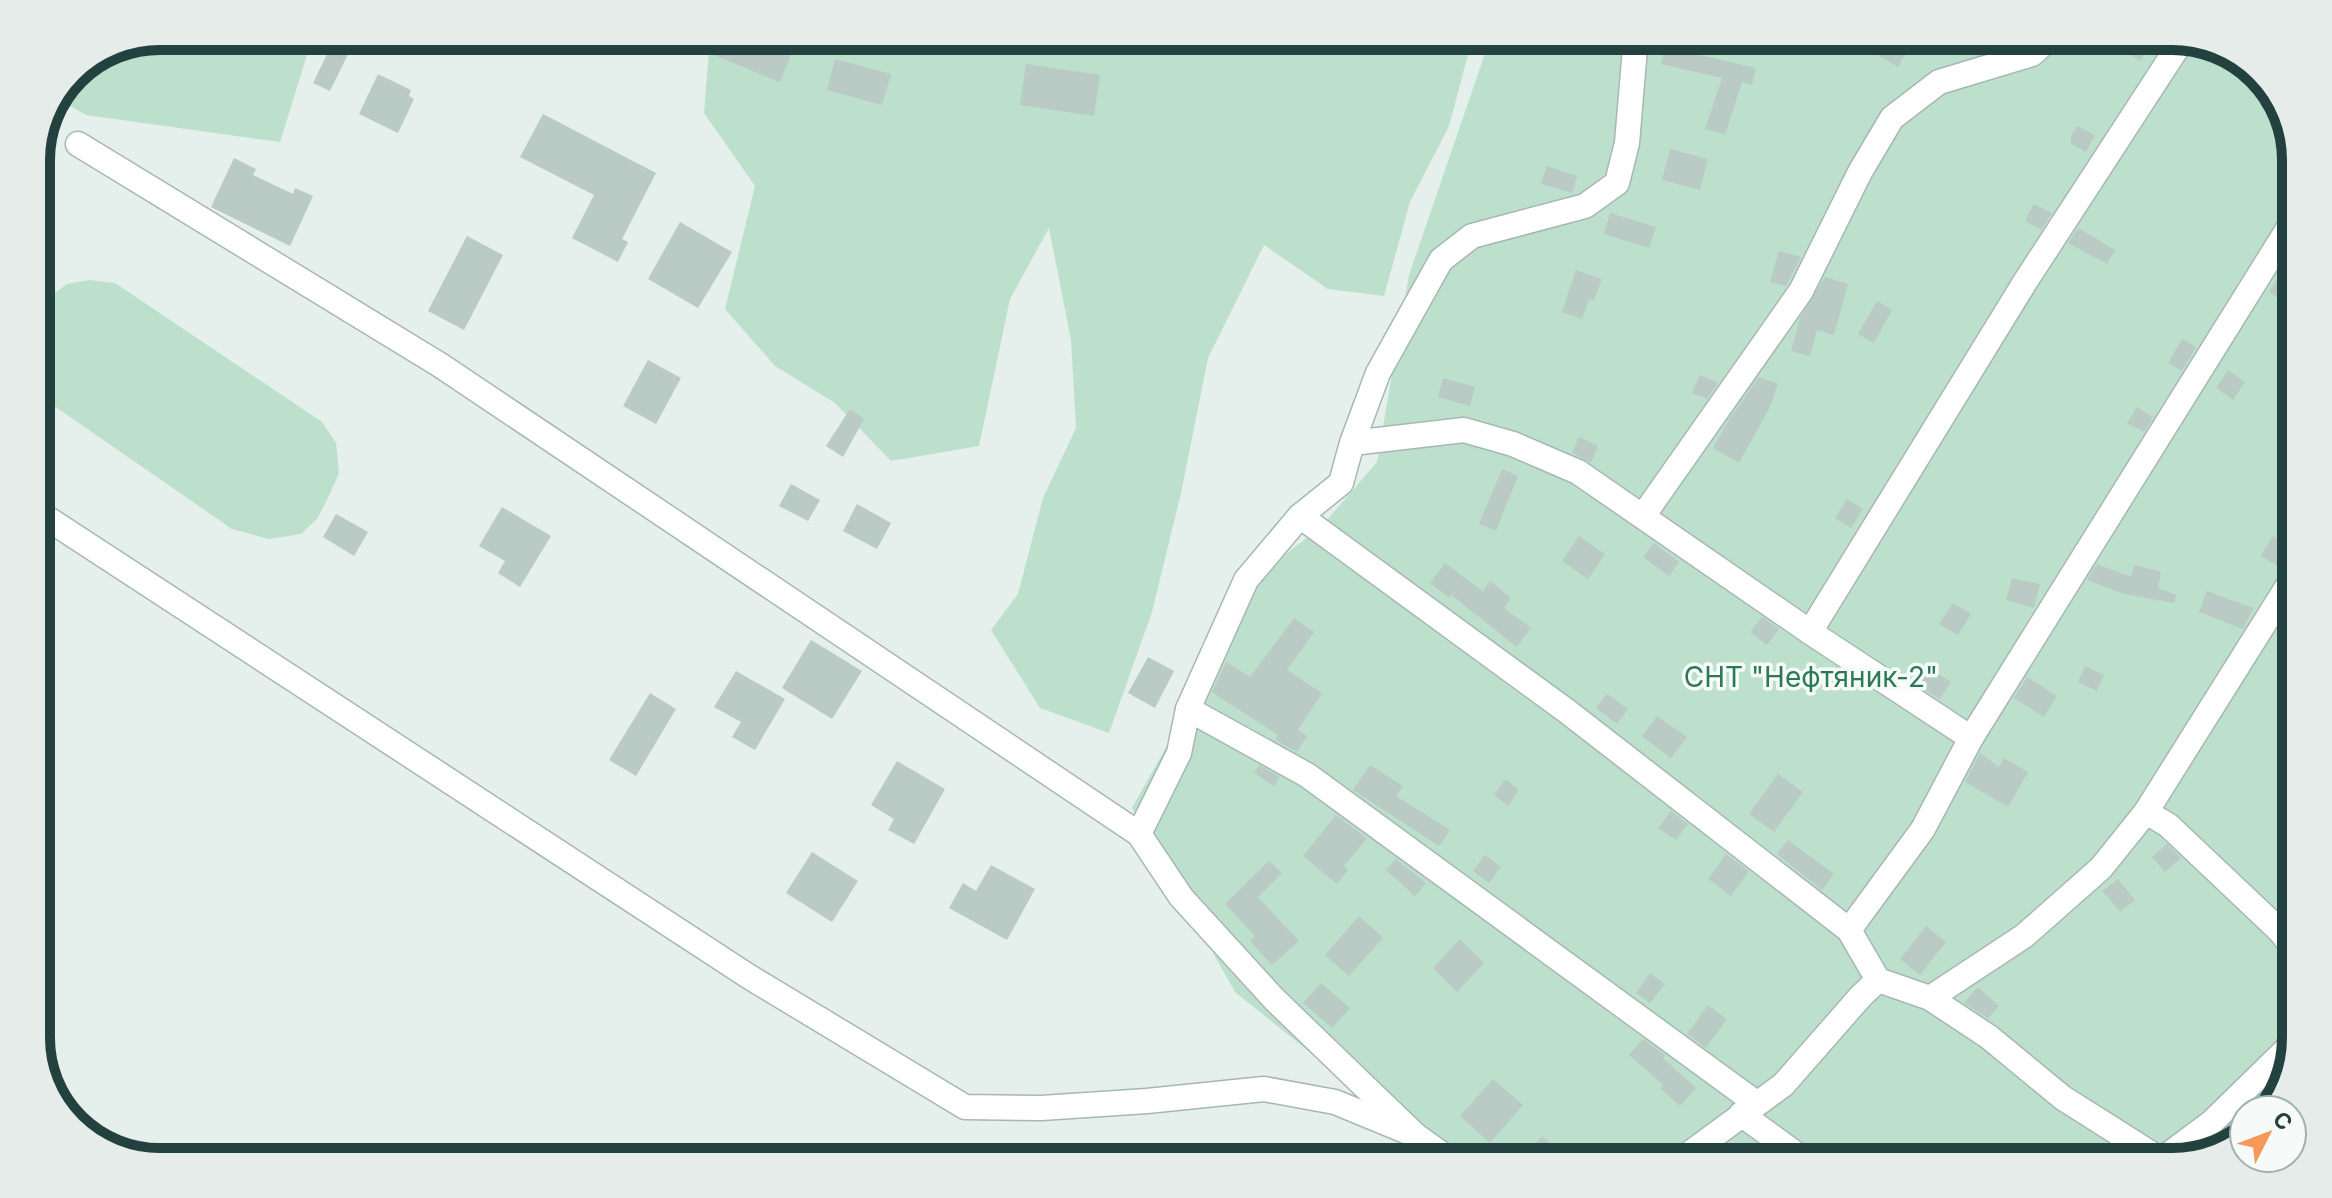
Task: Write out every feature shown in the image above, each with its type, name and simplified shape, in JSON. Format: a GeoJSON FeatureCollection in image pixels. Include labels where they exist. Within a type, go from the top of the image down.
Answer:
{"type":"FeatureCollection","features":[{"type":"Feature","properties":{"kind":"street"},"geometry":{"type":"LineString","coordinates":[[1139,834],[1179,753],[1188,709],[1246,580],[1300,516],[1341,483],[1378,373],[1441,260],[1472,236],[1585,206],[1617,183],[1627,143],[1635,50]]}},
{"type":"Feature","properties":{"kind":"street"},"geometry":{"type":"LineString","coordinates":[[1643,516],[1801,291],[1860,172],[1892,118],[1939,82],[2032,54],[2036,50]]}},
{"type":"Feature","properties":{"kind":"street"},"geometry":{"type":"LineString","coordinates":[[1810,632],[2025,282],[2176,50]]}},
{"type":"Feature","properties":{"kind":"street"},"geometry":{"type":"LineString","coordinates":[[78,144],[440,365],[1139,834],[1181,897],[1274,999],[1415,1135],[1433,1148]]}},
{"type":"Feature","properties":{"kind":"street"},"geometry":{"type":"LineString","coordinates":[[1849,930],[1923,829],[1971,738],[2282,238]]}},
{"type":"Feature","properties":{"kind":"street"},"geometry":{"type":"LineString","coordinates":[[1352,443],[1464,430],[1513,444],[1578,472],[1810,632],[1971,738]]}},
{"type":"Feature","properties":{"kind":"street"},"geometry":{"type":"LineString","coordinates":[[1300,516],[1568,712],[1849,930],[1878,980],[1930,998],[1989,1037],[2063,1098],[2142,1148]]}},
{"type":"Feature","properties":{"kind":"street"},"geometry":{"type":"LineString","coordinates":[[50,520],[748,976],[965,1107],[1041,1108],[1264,1089],[1335,1102],[1415,1135]]}},
{"type":"Feature","properties":{"kind":"street"},"geometry":{"type":"LineString","coordinates":[[1930,998],[2024,936],[2101,868],[2146,812],[2282,595]]}},
{"type":"Feature","properties":{"kind":"street"},"geometry":{"type":"LineString","coordinates":[[1188,709],[1307,775],[1749,1108],[1792,1148]]}},
{"type":"Feature","properties":{"kind":"street"},"geometry":{"type":"LineString","coordinates":[[2146,812],[2168,825],[2282,934]]}},
{"type":"Feature","properties":{"kind":"street"},"geometry":{"type":"LineString","coordinates":[[1696,1148],[1783,1085],[1878,980]]}},
{"type":"Feature","properties":{"kind":"street"},"geometry":{"type":"LineString","coordinates":[[2179,1148],[2212,1122],[2281,1055]]}},
{"type":"Feature","properties":{"kind":"green space"},"geometry":{"type":"Polygon","coordinates":[[[309,50],[280,142],[86,115],[66,103],[73,93],[87,77],[105,65],[138,52],[309,50]]]}},
{"type":"Feature","properties":{"kind":"green space"},"geometry":{"type":"Polygon","coordinates":[[[709,50],[1469,50],[1449,126],[1410,202],[1384,296],[1328,289],[1264,245],[1208,358],[1181,493],[1152,612],[1109,733],[1040,708],[991,630],[1018,594],[1043,498],[1076,428],[1071,340],[1049,228],[1010,299],[979,446],[891,461],[835,403],[775,366],[725,309],[755,186],[704,113],[709,50]]]}},
{"type":"Feature","properties":{"kind":"green space","name":"СНТ \"Нефтяник-2\""},"geometry":{"type":"Polygon","coordinates":[[[1486,50],[2172,50],[2201,54],[2221,61],[2245,77],[2271,111],[2282,153],[2282,1038],[2278,1067],[2266,1094],[2228,1094],[2228,1132],[2201,1144],[2172,1148],[1453,1148],[1358,1091],[1235,992],[1132,808],[1266,569],[1321,527],[1377,462],[1409,275],[1486,50]]]}},
{"type":"Feature","properties":{"kind":"green space"},"geometry":{"type":"Polygon","coordinates":[[[89,280],[115,283],[322,422],[336,443],[339,473],[317,519],[301,534],[269,539],[232,529],[50,403],[50,297],[67,284],[89,280]]]}},
{"type":"Feature","properties":{"kind":"water"},"geometry":{"type":"Polygon","coordinates":[[[2266,1081],[2271,1087],[2266,1094],[2252,1094],[2266,1081]]]}},
{"type":"Feature","properties":{"kind":"water"},"geometry":{"type":"Polygon","coordinates":[[[2228,1117],[2228,1132],[2223,1135],[2216,1128],[2228,1117]]]}},
{"type":"Feature","properties":{"kind":"building"},"geometry":{"type":"Polygon","coordinates":[[[329,50],[350,50],[330,91],[313,83],[329,50]]]}},
{"type":"Feature","properties":{"kind":"building"},"geometry":{"type":"Polygon","coordinates":[[[704,50],[793,50],[780,82],[704,50]]]}},
{"type":"Feature","properties":{"kind":"building"},"geometry":{"type":"Polygon","coordinates":[[[1664,50],[1678,50],[1756,68],[1752,85],[1742,82],[1725,135],[1705,129],[1722,78],[1661,64],[1664,50]]]}},
{"type":"Feature","properties":{"kind":"building"},"geometry":{"type":"Polygon","coordinates":[[[1869,50],[1908,50],[1898,67],[1869,50]]]}},
{"type":"Feature","properties":{"kind":"building"},"geometry":{"type":"Polygon","coordinates":[[[2124,50],[2147,50],[2140,61],[2124,50]]]}},
{"type":"Feature","properties":{"kind":"building"},"geometry":{"type":"Polygon","coordinates":[[[835,59],[891,74],[882,105],[827,90],[835,59]]]}},
{"type":"Feature","properties":{"kind":"building"},"geometry":{"type":"Polygon","coordinates":[[[1026,64],[1100,75],[1094,116],[1020,105],[1026,64]]]}},
{"type":"Feature","properties":{"kind":"building"},"geometry":{"type":"Polygon","coordinates":[[[378,74],[411,90],[409,96],[414,99],[398,133],[359,114],[378,74]]]}},
{"type":"Feature","properties":{"kind":"building"},"geometry":{"type":"Polygon","coordinates":[[[543,114],[656,173],[622,239],[628,242],[618,262],[572,238],[594,195],[520,157],[543,114]]]}},
{"type":"Feature","properties":{"kind":"building"},"geometry":{"type":"Polygon","coordinates":[[[2077,126],[2095,135],[2086,152],[2071,144],[2071,136],[2077,126]]]}},
{"type":"Feature","properties":{"kind":"building"},"geometry":{"type":"Polygon","coordinates":[[[1670,149],[1708,159],[1700,190],[1662,180],[1670,149]]]}},
{"type":"Feature","properties":{"kind":"building"},"geometry":{"type":"Polygon","coordinates":[[[234,158],[256,169],[253,175],[293,194],[295,188],[313,196],[290,246],[211,207],[234,158]]]}},
{"type":"Feature","properties":{"kind":"building"},"geometry":{"type":"Polygon","coordinates":[[[1547,166],[1577,176],[1572,193],[1541,184],[1547,166]]]}},
{"type":"Feature","properties":{"kind":"building"},"geometry":{"type":"Polygon","coordinates":[[[2034,204],[2052,213],[2041,230],[2025,221],[2034,204]]]}},
{"type":"Feature","properties":{"kind":"building"},"geometry":{"type":"Polygon","coordinates":[[[1610,213],[1656,227],[1649,248],[1604,234],[1610,213]]]}},
{"type":"Feature","properties":{"kind":"building"},"geometry":{"type":"Polygon","coordinates":[[[680,222],[732,252],[698,308],[648,279],[680,222]]]}},
{"type":"Feature","properties":{"kind":"building"},"geometry":{"type":"Polygon","coordinates":[[[2078,228],[2115,250],[2107,264],[2068,243],[2078,228]]]}},
{"type":"Feature","properties":{"kind":"building"},"geometry":{"type":"Polygon","coordinates":[[[467,236],[503,255],[464,330],[428,311],[467,236]]]}},
{"type":"Feature","properties":{"kind":"building"},"geometry":{"type":"Polygon","coordinates":[[[1779,251],[1801,257],[1786,286],[1770,282],[1779,251]]]}},
{"type":"Feature","properties":{"kind":"building"},"geometry":{"type":"Polygon","coordinates":[[[1576,270],[1602,279],[1594,300],[1589,299],[1582,319],[1562,312],[1576,270]]]}},
{"type":"Feature","properties":{"kind":"building"},"geometry":{"type":"Polygon","coordinates":[[[2282,270],[2282,300],[2269,292],[2282,270]]]}},
{"type":"Feature","properties":{"kind":"building"},"geometry":{"type":"Polygon","coordinates":[[[1825,277],[1848,284],[1834,335],[1817,330],[1810,356],[1791,351],[1800,318],[1825,277]]]}},
{"type":"Feature","properties":{"kind":"building"},"geometry":{"type":"Polygon","coordinates":[[[1877,301],[1892,310],[1874,343],[1858,334],[1877,301]]]}},
{"type":"Feature","properties":{"kind":"building"},"geometry":{"type":"Polygon","coordinates":[[[2182,339],[2196,347],[2182,371],[2168,363],[2182,339]]]}},
{"type":"Feature","properties":{"kind":"building"},"geometry":{"type":"Polygon","coordinates":[[[648,360],[681,378],[656,424],[623,406],[648,360]]]}},
{"type":"Feature","properties":{"kind":"building"},"geometry":{"type":"Polygon","coordinates":[[[2228,370],[2245,382],[2233,400],[2216,388],[2228,370]]]}},
{"type":"Feature","properties":{"kind":"building"},"geometry":{"type":"Polygon","coordinates":[[[1700,375],[1718,383],[1707,399],[1692,393],[1700,375]]]}},
{"type":"Feature","properties":{"kind":"building"},"geometry":{"type":"Polygon","coordinates":[[[1759,377],[1778,384],[1770,407],[1739,463],[1713,448],[1759,377]]]}},
{"type":"Feature","properties":{"kind":"building"},"geometry":{"type":"Polygon","coordinates":[[[1443,378],[1475,387],[1470,406],[1438,397],[1443,378]]]}},
{"type":"Feature","properties":{"kind":"building"},"geometry":{"type":"Polygon","coordinates":[[[2137,407],[2153,417],[2144,432],[2127,423],[2137,407]]]}},
{"type":"Feature","properties":{"kind":"building"},"geometry":{"type":"Polygon","coordinates":[[[850,409],[864,419],[843,457],[826,446],[850,409]]]}},
{"type":"Feature","properties":{"kind":"building"},"geometry":{"type":"Polygon","coordinates":[[[1579,437],[1598,446],[1591,463],[1572,453],[1579,437]]]}},
{"type":"Feature","properties":{"kind":"building"},"geometry":{"type":"Polygon","coordinates":[[[1502,469],[1518,476],[1496,531],[1479,524],[1502,469]]]}},
{"type":"Feature","properties":{"kind":"building"},"geometry":{"type":"Polygon","coordinates":[[[791,484],[820,500],[808,521],[779,506],[791,484]]]}},
{"type":"Feature","properties":{"kind":"building"},"geometry":{"type":"Polygon","coordinates":[[[1847,499],[1863,509],[1851,528],[1835,518],[1847,499]]]}},
{"type":"Feature","properties":{"kind":"building"},"geometry":{"type":"Polygon","coordinates":[[[857,504],[891,523],[877,549],[843,531],[857,504]]]}},
{"type":"Feature","properties":{"kind":"building"},"geometry":{"type":"Polygon","coordinates":[[[502,507],[551,536],[520,587],[498,573],[505,561],[479,546],[502,507]]]}},
{"type":"Feature","properties":{"kind":"building"},"geometry":{"type":"Polygon","coordinates":[[[336,514],[368,532],[354,556],[323,537],[336,514]]]}},
{"type":"Feature","properties":{"kind":"building"},"geometry":{"type":"Polygon","coordinates":[[[1579,536],[1605,554],[1588,579],[1562,561],[1579,536]]]}},
{"type":"Feature","properties":{"kind":"building"},"geometry":{"type":"Polygon","coordinates":[[[2273,536],[2282,542],[2281,568],[2261,556],[2273,536]]]}},
{"type":"Feature","properties":{"kind":"building"},"geometry":{"type":"Polygon","coordinates":[[[1654,543],[1679,562],[1669,576],[1643,557],[1654,543]]]}},
{"type":"Feature","properties":{"kind":"building"},"geometry":{"type":"Polygon","coordinates":[[[1445,563],[1483,591],[1490,581],[1511,598],[1504,608],[1531,628],[1517,647],[1451,595],[1449,598],[1430,583],[1445,563]]]}},
{"type":"Feature","properties":{"kind":"building"},"geometry":{"type":"Polygon","coordinates":[[[2097,564],[2131,577],[2134,565],[2161,572],[2158,588],[2176,595],[2174,603],[2124,594],[2087,580],[2097,564]]]}},
{"type":"Feature","properties":{"kind":"building"},"geometry":{"type":"Polygon","coordinates":[[[2012,578],[2040,584],[2034,608],[2006,600],[2012,578]]]}},
{"type":"Feature","properties":{"kind":"building"},"geometry":{"type":"Polygon","coordinates":[[[2207,591],[2253,608],[2243,629],[2199,612],[2207,591]]]}},
{"type":"Feature","properties":{"kind":"building"},"geometry":{"type":"Polygon","coordinates":[[[1953,603],[1971,614],[1958,635],[1939,624],[1953,603]]]}},
{"type":"Feature","properties":{"kind":"building"},"geometry":{"type":"Polygon","coordinates":[[[1762,617],[1779,629],[1767,645],[1750,632],[1762,617]]]}},
{"type":"Feature","properties":{"kind":"building"},"geometry":{"type":"Polygon","coordinates":[[[1294,618],[1314,632],[1287,670],[1322,693],[1298,730],[1307,736],[1297,752],[1275,740],[1278,735],[1212,692],[1226,662],[1250,677],[1294,618]]]}},
{"type":"Feature","properties":{"kind":"building"},"geometry":{"type":"Polygon","coordinates":[[[811,640],[862,671],[832,719],[782,688],[811,640]]]}},
{"type":"Feature","properties":{"kind":"building"},"geometry":{"type":"Polygon","coordinates":[[[1148,657],[1174,671],[1155,708],[1128,693],[1148,657]]]}},
{"type":"Feature","properties":{"kind":"building"},"geometry":{"type":"Polygon","coordinates":[[[1924,665],[1951,682],[1940,699],[1913,682],[1924,665]]]}},
{"type":"Feature","properties":{"kind":"building"},"geometry":{"type":"Polygon","coordinates":[[[2085,666],[2104,675],[2097,691],[2078,682],[2085,666]]]}},
{"type":"Feature","properties":{"kind":"building"},"geometry":{"type":"Polygon","coordinates":[[[736,671],[785,699],[755,750],[732,737],[741,722],[714,707],[736,671]]]}},
{"type":"Feature","properties":{"kind":"building"},"geometry":{"type":"Polygon","coordinates":[[[2027,677],[2057,696],[2044,717],[2014,698],[2027,677]]]}},
{"type":"Feature","properties":{"kind":"building"},"geometry":{"type":"Polygon","coordinates":[[[650,693],[676,709],[636,776],[609,760],[650,693]]]}},
{"type":"Feature","properties":{"kind":"building"},"geometry":{"type":"Polygon","coordinates":[[[1607,694],[1628,709],[1617,724],[1596,708],[1607,694]]]}},
{"type":"Feature","properties":{"kind":"building"},"geometry":{"type":"Polygon","coordinates":[[[1657,716],[1687,737],[1671,758],[1642,736],[1657,716]]]}},
{"type":"Feature","properties":{"kind":"building"},"geometry":{"type":"Polygon","coordinates":[[[1980,753],[1999,767],[2004,758],[2028,772],[2008,807],[1965,782],[1980,753]]]}},
{"type":"Feature","properties":{"kind":"building"},"geometry":{"type":"Polygon","coordinates":[[[897,761],[945,789],[914,844],[888,830],[894,819],[871,805],[897,761]]]}},
{"type":"Feature","properties":{"kind":"building"},"geometry":{"type":"Polygon","coordinates":[[[1259,765],[1280,777],[1274,786],[1254,773],[1259,765]]]}},
{"type":"Feature","properties":{"kind":"building"},"geometry":{"type":"Polygon","coordinates":[[[1370,765],[1403,786],[1396,796],[1450,830],[1439,846],[1353,790],[1370,765]]]}},
{"type":"Feature","properties":{"kind":"building"},"geometry":{"type":"Polygon","coordinates":[[[1778,774],[1803,792],[1774,832],[1749,814],[1778,774]]]}},
{"type":"Feature","properties":{"kind":"building"},"geometry":{"type":"Polygon","coordinates":[[[1505,779],[1519,790],[1508,806],[1494,795],[1505,779]]]}},
{"type":"Feature","properties":{"kind":"building"},"geometry":{"type":"Polygon","coordinates":[[[1671,811],[1688,824],[1676,840],[1658,828],[1671,811]]]}},
{"type":"Feature","properties":{"kind":"building"},"geometry":{"type":"Polygon","coordinates":[[[1336,815],[1367,838],[1344,866],[1348,870],[1337,884],[1303,856],[1336,815]]]}},
{"type":"Feature","properties":{"kind":"building"},"geometry":{"type":"Polygon","coordinates":[[[1788,840],[1834,874],[1822,890],[1777,854],[1788,840]]]}},
{"type":"Feature","properties":{"kind":"building"},"geometry":{"type":"Polygon","coordinates":[[[2167,844],[2181,858],[2165,872],[2152,857],[2167,844]]]}},
{"type":"Feature","properties":{"kind":"building"},"geometry":{"type":"Polygon","coordinates":[[[812,852],[858,881],[832,922],[786,893],[812,852]]]}},
{"type":"Feature","properties":{"kind":"building"},"geometry":{"type":"Polygon","coordinates":[[[1726,854],[1749,871],[1731,896],[1708,879],[1726,854]]]}},
{"type":"Feature","properties":{"kind":"building"},"geometry":{"type":"Polygon","coordinates":[[[1485,855],[1501,867],[1489,883],[1473,871],[1485,855]]]}},
{"type":"Feature","properties":{"kind":"building"},"geometry":{"type":"Polygon","coordinates":[[[1396,859],[1426,883],[1415,896],[1386,870],[1396,859]]]}},
{"type":"Feature","properties":{"kind":"building"},"geometry":{"type":"Polygon","coordinates":[[[1269,861],[1282,873],[1258,897],[1299,941],[1272,965],[1250,941],[1255,936],[1225,904],[1269,861]]]}},
{"type":"Feature","properties":{"kind":"building"},"geometry":{"type":"Polygon","coordinates":[[[991,865],[1035,889],[1007,940],[949,908],[963,883],[976,891],[991,865]]]}},
{"type":"Feature","properties":{"kind":"building"},"geometry":{"type":"Polygon","coordinates":[[[2118,879],[2135,900],[2120,912],[2102,891],[2118,879]]]}},
{"type":"Feature","properties":{"kind":"building"},"geometry":{"type":"Polygon","coordinates":[[[1359,916],[1383,938],[1349,976],[1325,955],[1359,916]]]}},
{"type":"Feature","properties":{"kind":"building"},"geometry":{"type":"Polygon","coordinates":[[[1926,926],[1946,942],[1920,975],[1900,959],[1926,926]]]}},
{"type":"Feature","properties":{"kind":"building"},"geometry":{"type":"Polygon","coordinates":[[[1460,939],[1484,963],[1457,992],[1433,968],[1460,939]]]}},
{"type":"Feature","properties":{"kind":"building"},"geometry":{"type":"Polygon","coordinates":[[[1650,973],[1665,984],[1650,1003],[1636,993],[1650,973]]]}},
{"type":"Feature","properties":{"kind":"building"},"geometry":{"type":"Polygon","coordinates":[[[1321,983],[1350,1008],[1332,1028],[1303,1003],[1321,983]]]}},
{"type":"Feature","properties":{"kind":"building"},"geometry":{"type":"Polygon","coordinates":[[[1978,987],[1999,1006],[1988,1018],[1964,1003],[1978,987]]]}},
{"type":"Feature","properties":{"kind":"building"},"geometry":{"type":"Polygon","coordinates":[[[1708,1005],[1727,1019],[1706,1048],[1687,1034],[1708,1005]]]}},
{"type":"Feature","properties":{"kind":"building"},"geometry":{"type":"Polygon","coordinates":[[[1643,1039],[1665,1055],[1663,1058],[1696,1088],[1680,1106],[1660,1088],[1663,1085],[1629,1055],[1643,1039]]]}},
{"type":"Feature","properties":{"kind":"building"},"geometry":{"type":"Polygon","coordinates":[[[1493,1079],[1523,1105],[1490,1143],[1460,1116],[1493,1079]]]}},
{"type":"Feature","properties":{"kind":"building"},"geometry":{"type":"Polygon","coordinates":[[[1542,1136],[1556,1148],[1531,1148],[1542,1136]]]}}]}
